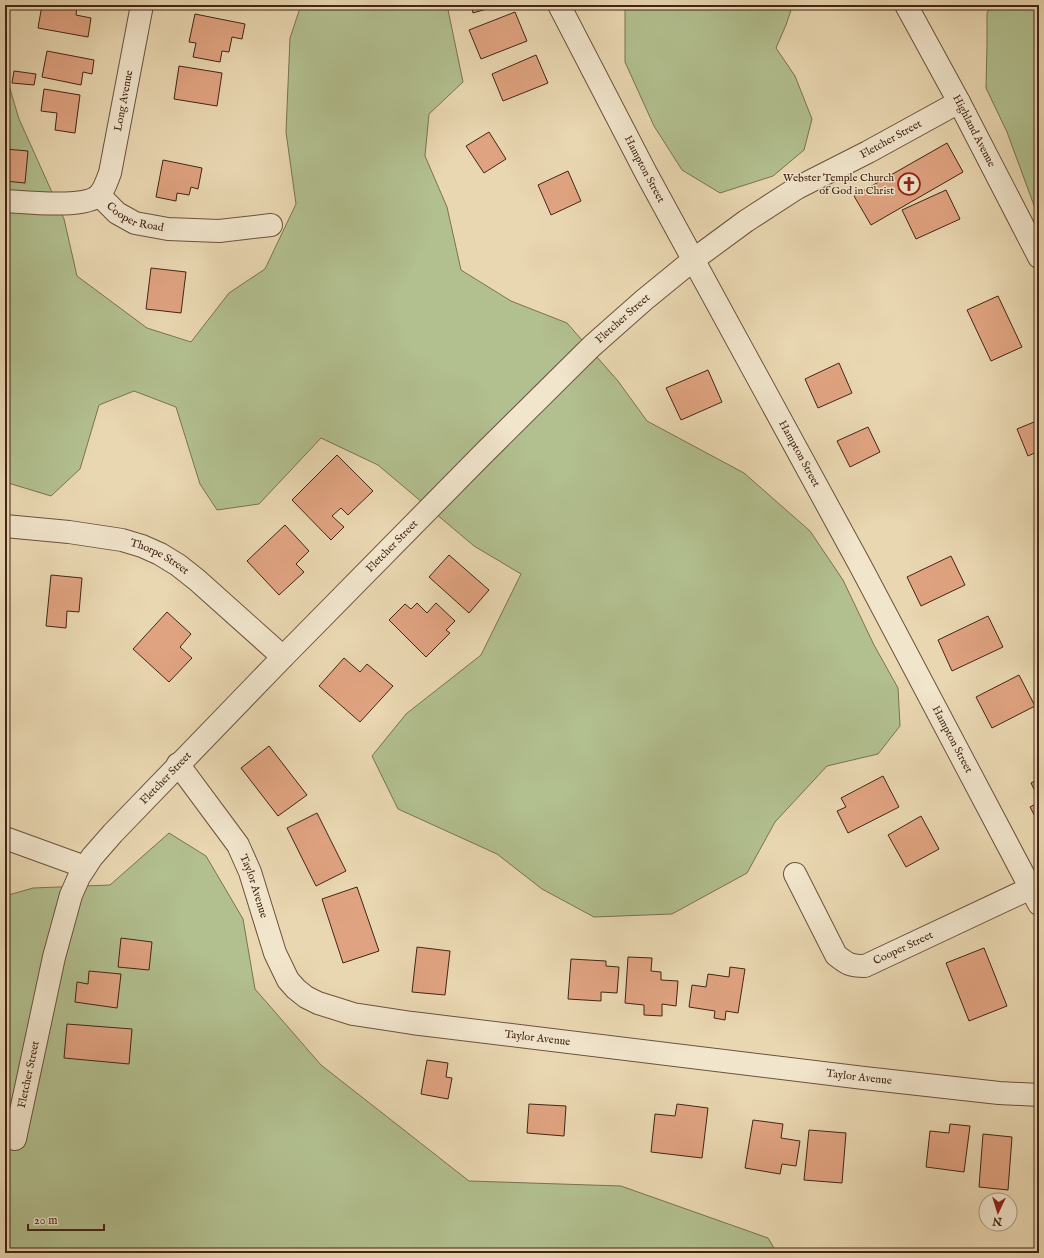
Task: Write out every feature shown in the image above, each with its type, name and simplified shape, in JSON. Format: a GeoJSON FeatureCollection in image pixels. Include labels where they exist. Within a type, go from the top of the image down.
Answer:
{"type":"FeatureCollection","features":[{"type":"Feature","properties":{"kind":"street","name":"Long Avenue"},"geometry":{"type":"LineString","coordinates":[[99,195],[110,173],[142,5]]}},
{"type":"Feature","properties":{"kind":"street","name":"Hampton Street"},"geometry":{"type":"LineString","coordinates":[[559,5],[646,173],[861,567],[1035,896]]}},
{"type":"Feature","properties":{"kind":"street","name":"Highland Avenue"},"geometry":{"type":"LineString","coordinates":[[906,5],[959,102],[1039,257]]}},
{"type":"Feature","properties":{"kind":"street","name":"Fletcher Street"},"geometry":{"type":"LineString","coordinates":[[15,1139],[54,957],[71,895],[79,877],[92,857],[113,833],[178,764],[484,453],[592,346],[644,300],[693,260],[746,221],[797,188],[868,152],[959,102]]}},
{"type":"Feature","properties":{"kind":"street","name":"Cooper Road"},"geometry":{"type":"LineString","coordinates":[[5,201],[59,203],[85,201],[99,195],[117,213],[135,223],[168,229],[218,231],[271,225]]}},
{"type":"Feature","properties":{"kind":"street","name":"Thorpe Street"},"geometry":{"type":"LineString","coordinates":[[5,526],[69,532],[122,540],[142,546],[160,554],[178,565],[197,580],[283,657]]}},
{"type":"Feature","properties":{"kind":"street","name":"Taylor Avenue"},"geometry":{"type":"LineString","coordinates":[[178,764],[238,845],[250,872],[275,953],[288,980],[306,997],[318,1003],[354,1014],[412,1023],[864,1078],[999,1093],[1039,1095]]}},
{"type":"Feature","properties":{"kind":"street"},"geometry":{"type":"LineString","coordinates":[[5,838],[85,868]]}},
{"type":"Feature","properties":{"kind":"street","name":"Cooper Street"},"geometry":{"type":"LineString","coordinates":[[795,874],[836,955],[844,962],[854,966],[865,966],[1035,896]]}},
{"type":"Feature","properties":{"kind":"green space"},"geometry":{"type":"Polygon","coordinates":[[[301,5],[447,5],[463,82],[429,114],[425,156],[447,207],[461,270],[511,301],[567,323],[618,381],[647,421],[744,473],[810,531],[843,580],[874,645],[898,688],[900,726],[878,754],[827,766],[775,822],[747,873],[672,914],[594,917],[542,889],[497,854],[398,809],[372,756],[406,714],[481,655],[521,574],[474,546],[378,465],[321,438],[259,504],[217,510],[200,484],[176,407],[134,391],[99,405],[80,469],[51,496],[5,482],[5,72],[19,119],[64,219],[77,276],[147,328],[191,342],[229,293],[265,269],[296,204],[286,132],[290,38],[301,5]]]}},
{"type":"Feature","properties":{"kind":"green space"},"geometry":{"type":"Polygon","coordinates":[[[627,5],[788,5],[791,10],[776,48],[795,76],[812,119],[804,150],[773,176],[720,193],[682,170],[654,126],[625,62],[625,8],[627,5]]]}},
{"type":"Feature","properties":{"kind":"green space"},"geometry":{"type":"Polygon","coordinates":[[[991,5],[1039,5],[1039,219],[1007,132],[986,88],[987,13],[991,5]]]}},
{"type":"Feature","properties":{"kind":"green space"},"geometry":{"type":"Polygon","coordinates":[[[169,833],[206,856],[243,919],[255,989],[321,1065],[469,1181],[621,1186],[768,1238],[777,1253],[5,1253],[5,896],[33,888],[110,885],[169,833]]]}},
{"type":"Feature","properties":{"kind":"building"},"geometry":{"type":"Polygon","coordinates":[[[42,5],[77,5],[76,15],[91,18],[88,37],[38,28],[42,5]]]}},
{"type":"Feature","properties":{"kind":"building"},"geometry":{"type":"Polygon","coordinates":[[[471,5],[500,5],[473,13],[471,5]]]}},
{"type":"Feature","properties":{"kind":"building"},"geometry":{"type":"Polygon","coordinates":[[[515,12],[527,41],[481,59],[469,30],[515,12]]]}},
{"type":"Feature","properties":{"kind":"building"},"geometry":{"type":"Polygon","coordinates":[[[195,14],[245,24],[242,39],[232,37],[229,52],[222,51],[220,62],[193,57],[196,43],[189,42],[195,14]]]}},
{"type":"Feature","properties":{"kind":"building"},"geometry":{"type":"Polygon","coordinates":[[[47,51],[94,60],[92,74],[83,72],[81,85],[42,77],[47,51]]]}},
{"type":"Feature","properties":{"kind":"building"},"geometry":{"type":"Polygon","coordinates":[[[536,55],[548,83],[503,101],[492,74],[536,55]]]}},
{"type":"Feature","properties":{"kind":"building"},"geometry":{"type":"Polygon","coordinates":[[[179,66],[222,73],[217,106],[174,99],[179,66]]]}},
{"type":"Feature","properties":{"kind":"building"},"geometry":{"type":"Polygon","coordinates":[[[14,71],[36,74],[34,85],[12,83],[14,71]]]}},
{"type":"Feature","properties":{"kind":"building"},"geometry":{"type":"Polygon","coordinates":[[[44,89],[80,95],[75,133],[55,130],[57,113],[41,111],[44,89]]]}},
{"type":"Feature","properties":{"kind":"building"},"geometry":{"type":"Polygon","coordinates":[[[489,132],[506,159],[484,173],[466,146],[489,132]]]}},
{"type":"Feature","properties":{"kind":"building","name":"Webster Temple Church of God in Christ"},"geometry":{"type":"Polygon","coordinates":[[[947,143],[963,172],[871,225],[854,196],[947,143]]]}},
{"type":"Feature","properties":{"kind":"building"},"geometry":{"type":"Polygon","coordinates":[[[5,149],[28,151],[25,183],[5,181],[5,149]]]}},
{"type":"Feature","properties":{"kind":"building"},"geometry":{"type":"Polygon","coordinates":[[[163,160],[202,168],[198,189],[191,187],[189,195],[177,193],[176,201],[156,197],[163,160]]]}},
{"type":"Feature","properties":{"kind":"building"},"geometry":{"type":"Polygon","coordinates":[[[568,171],[581,201],[551,215],[538,185],[568,171]]]}},
{"type":"Feature","properties":{"kind":"building"},"geometry":{"type":"Polygon","coordinates":[[[946,190],[960,219],[916,239],[902,210],[946,190]]]}},
{"type":"Feature","properties":{"kind":"building"},"geometry":{"type":"Polygon","coordinates":[[[151,268],[186,272],[181,313],[146,309],[151,268]]]}},
{"type":"Feature","properties":{"kind":"building"},"geometry":{"type":"Polygon","coordinates":[[[998,296],[1022,347],[991,361],[967,310],[998,296]]]}},
{"type":"Feature","properties":{"kind":"building"},"geometry":{"type":"Polygon","coordinates":[[[839,363],[852,393],[818,408],[805,379],[839,363]]]}},
{"type":"Feature","properties":{"kind":"building"},"geometry":{"type":"Polygon","coordinates":[[[708,370],[722,402],[681,420],[666,388],[708,370]]]}},
{"type":"Feature","properties":{"kind":"building"},"geometry":{"type":"Polygon","coordinates":[[[1039,420],[1039,451],[1028,456],[1017,429],[1039,420]]]}},
{"type":"Feature","properties":{"kind":"building"},"geometry":{"type":"Polygon","coordinates":[[[868,427],[880,452],[850,467],[837,441],[868,427]]]}},
{"type":"Feature","properties":{"kind":"building"},"geometry":{"type":"Polygon","coordinates":[[[337,455],[373,491],[348,515],[341,508],[332,516],[344,527],[331,540],[292,500],[337,455]]]}},
{"type":"Feature","properties":{"kind":"building"},"geometry":{"type":"Polygon","coordinates":[[[285,525],[309,551],[296,564],[304,572],[279,595],[247,561],[285,525]]]}},
{"type":"Feature","properties":{"kind":"building"},"geometry":{"type":"Polygon","coordinates":[[[449,555],[489,590],[469,613],[429,577],[449,555]]]}},
{"type":"Feature","properties":{"kind":"building"},"geometry":{"type":"Polygon","coordinates":[[[951,556],[965,585],[921,606],[907,577],[951,556]]]}},
{"type":"Feature","properties":{"kind":"building"},"geometry":{"type":"Polygon","coordinates":[[[51,575],[82,578],[79,612],[67,611],[66,628],[46,626],[51,575]]]}},
{"type":"Feature","properties":{"kind":"building"},"geometry":{"type":"Polygon","coordinates":[[[417,603],[427,613],[436,603],[455,621],[446,630],[450,633],[426,657],[389,620],[405,604],[411,609],[417,603]]]}},
{"type":"Feature","properties":{"kind":"building"},"geometry":{"type":"Polygon","coordinates":[[[167,612],[191,634],[180,647],[192,658],[169,682],[133,649],[167,612]]]}},
{"type":"Feature","properties":{"kind":"building"},"geometry":{"type":"Polygon","coordinates":[[[988,616],[1003,647],[952,671],[938,640],[988,616]]]}},
{"type":"Feature","properties":{"kind":"building"},"geometry":{"type":"Polygon","coordinates":[[[344,658],[360,672],[367,664],[393,686],[360,722],[319,686],[344,658]]]}},
{"type":"Feature","properties":{"kind":"building"},"geometry":{"type":"Polygon","coordinates":[[[1019,675],[1035,706],[992,728],[976,697],[1019,675]]]}},
{"type":"Feature","properties":{"kind":"building"},"geometry":{"type":"Polygon","coordinates":[[[269,746],[307,795],[278,816],[241,768],[269,746]]]}},
{"type":"Feature","properties":{"kind":"building"},"geometry":{"type":"Polygon","coordinates":[[[883,776],[899,807],[848,833],[837,811],[846,807],[841,798],[883,776]]]}},
{"type":"Feature","properties":{"kind":"building"},"geometry":{"type":"Polygon","coordinates":[[[1039,779],[1039,799],[1031,783],[1039,779]]]}},
{"type":"Feature","properties":{"kind":"building"},"geometry":{"type":"Polygon","coordinates":[[[1039,802],[1039,824],[1030,807],[1039,802]]]}},
{"type":"Feature","properties":{"kind":"building"},"geometry":{"type":"Polygon","coordinates":[[[317,813],[346,871],[316,886],[287,828],[317,813]]]}},
{"type":"Feature","properties":{"kind":"building"},"geometry":{"type":"Polygon","coordinates":[[[921,816],[939,849],[906,867],[888,835],[921,816]]]}},
{"type":"Feature","properties":{"kind":"building"},"geometry":{"type":"Polygon","coordinates":[[[357,887],[379,951],[343,963],[322,899],[357,887]]]}},
{"type":"Feature","properties":{"kind":"building"},"geometry":{"type":"Polygon","coordinates":[[[121,938],[152,942],[149,970],[118,967],[121,938]]]}},
{"type":"Feature","properties":{"kind":"building"},"geometry":{"type":"Polygon","coordinates":[[[417,947],[450,951],[445,995],[412,992],[417,947]]]}},
{"type":"Feature","properties":{"kind":"building"},"geometry":{"type":"Polygon","coordinates":[[[984,948],[1007,1006],[969,1021],[946,963],[984,948]]]}},
{"type":"Feature","properties":{"kind":"building"},"geometry":{"type":"Polygon","coordinates":[[[628,957],[652,958],[651,971],[661,972],[661,980],[678,981],[676,1006],[662,1004],[662,1016],[644,1015],[644,1005],[625,1003],[628,957]]]}},
{"type":"Feature","properties":{"kind":"building"},"geometry":{"type":"Polygon","coordinates":[[[571,959],[606,961],[606,966],[619,967],[617,993],[601,992],[601,1001],[568,999],[571,959]]]}},
{"type":"Feature","properties":{"kind":"building"},"geometry":{"type":"Polygon","coordinates":[[[730,967],[745,969],[738,1013],[726,1011],[725,1020],[714,1018],[715,1011],[689,1007],[692,985],[706,987],[708,974],[729,977],[730,967]]]}},
{"type":"Feature","properties":{"kind":"building"},"geometry":{"type":"Polygon","coordinates":[[[89,971],[121,974],[117,1008],[75,1002],[77,982],[88,984],[89,971]]]}},
{"type":"Feature","properties":{"kind":"building"},"geometry":{"type":"Polygon","coordinates":[[[67,1024],[132,1029],[129,1064],[64,1058],[67,1024]]]}},
{"type":"Feature","properties":{"kind":"building"},"geometry":{"type":"Polygon","coordinates":[[[427,1060],[448,1063],[446,1077],[452,1078],[448,1099],[421,1094],[427,1060]]]}},
{"type":"Feature","properties":{"kind":"building"},"geometry":{"type":"Polygon","coordinates":[[[529,1104],[566,1106],[564,1136],[527,1133],[529,1104]]]}},
{"type":"Feature","properties":{"kind":"building"},"geometry":{"type":"Polygon","coordinates":[[[677,1104],[708,1108],[702,1158],[651,1152],[655,1114],[675,1116],[677,1104]]]}},
{"type":"Feature","properties":{"kind":"building"},"geometry":{"type":"Polygon","coordinates":[[[753,1120],[783,1124],[781,1138],[800,1141],[796,1166],[782,1164],[780,1174],[745,1168],[753,1120]]]}},
{"type":"Feature","properties":{"kind":"building"},"geometry":{"type":"Polygon","coordinates":[[[950,1124],[970,1126],[964,1172],[926,1167],[930,1131],[949,1133],[950,1124]]]}},
{"type":"Feature","properties":{"kind":"building"},"geometry":{"type":"Polygon","coordinates":[[[809,1130],[846,1133],[842,1183],[804,1180],[809,1130]]]}},
{"type":"Feature","properties":{"kind":"building"},"geometry":{"type":"Polygon","coordinates":[[[983,1134],[1012,1137],[1008,1190],[979,1187],[983,1134]]]}},
{"type":"Feature","properties":{"kind":"place","name":"Webster Temple Church of God in Christ"},"geometry":{"type":"Point","coordinates":[909,184]}}]}
